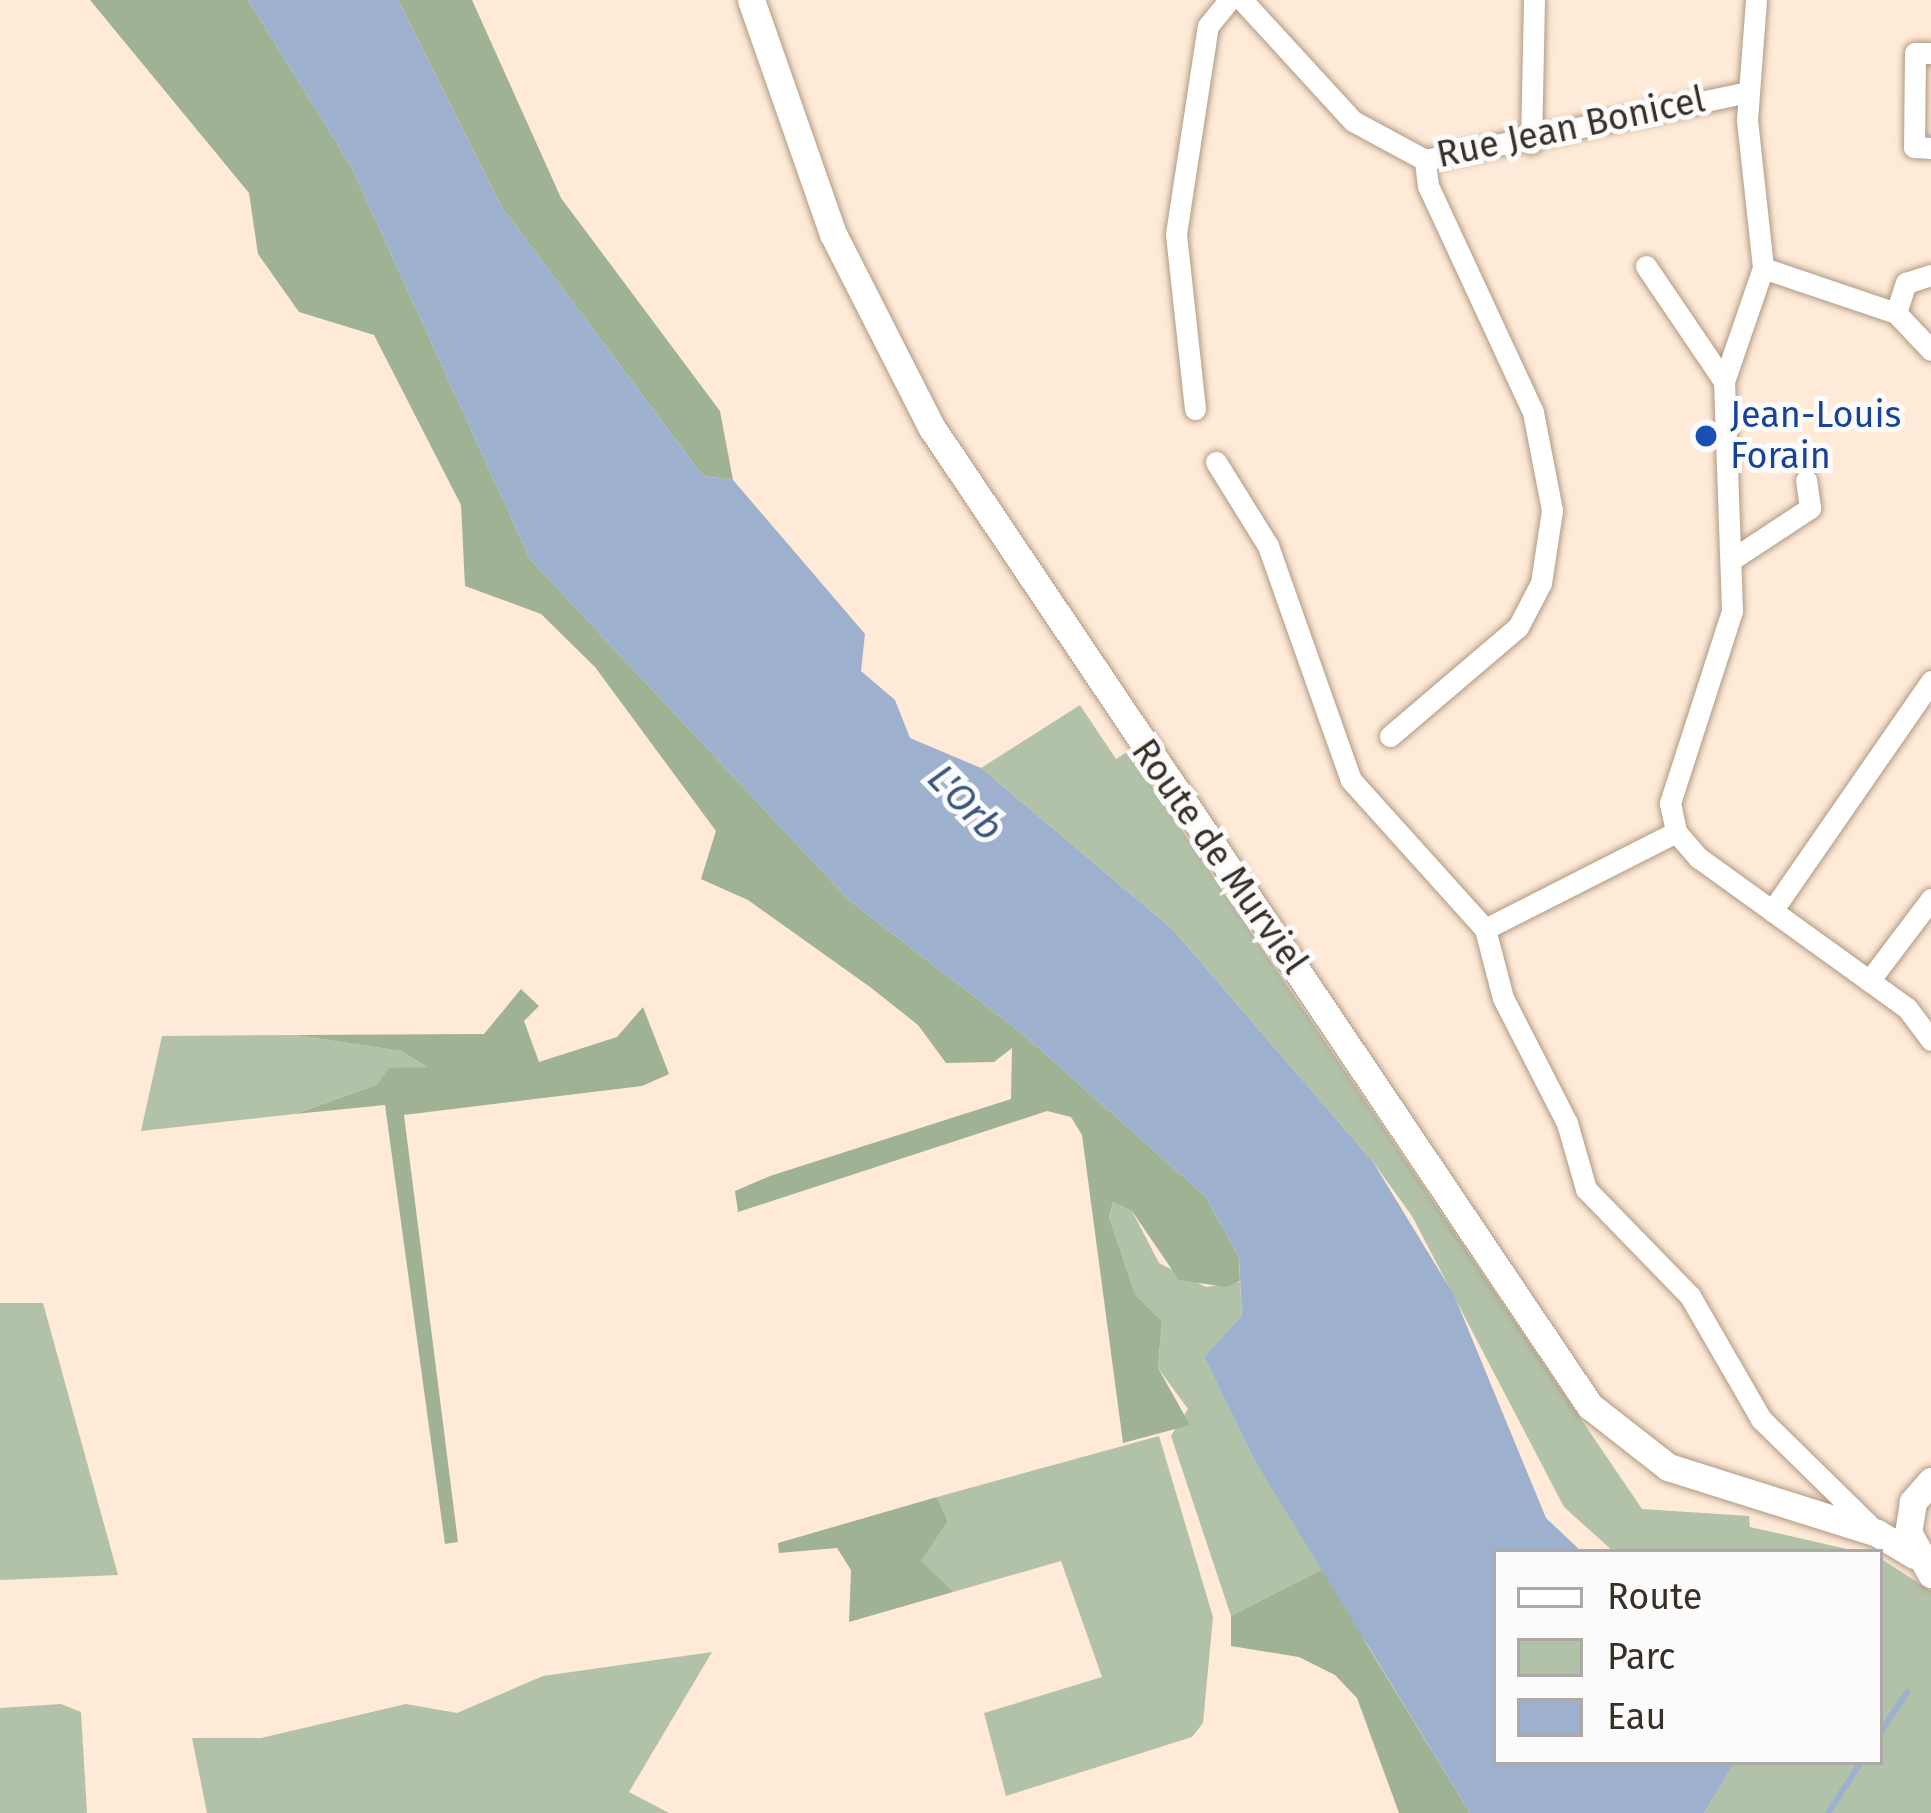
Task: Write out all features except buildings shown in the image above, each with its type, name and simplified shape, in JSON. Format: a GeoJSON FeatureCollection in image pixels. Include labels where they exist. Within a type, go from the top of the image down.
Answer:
{"type":"FeatureCollection","features":[{"type":"Feature","properties":{"kind":"main road","name":"Route de Murviel"},"geometry":{"type":"LineString","coordinates":[[751,0],[862,291],[944,448],[1590,1406],[1668,1467],[1877,1533],[1918,1554]]}},
{"type":"Feature","properties":{"kind":"main road"},"geometry":{"type":"LineString","coordinates":[[1918,1554],[1913,1502],[1931,1481]]}},
{"type":"Feature","properties":{"kind":"street"},"geometry":{"type":"LineString","coordinates":[[1195,409],[1176,234],[1208,26],[1229,0]]}},
{"type":"Feature","properties":{"kind":"street","name":"Rue Jean Bonicel"},"geometry":{"type":"LineString","coordinates":[[1242,0],[1353,121],[1426,160],[1532,142],[1747,92]]}},
{"type":"Feature","properties":{"kind":"street"},"geometry":{"type":"LineString","coordinates":[[1532,142],[1534,0]]}},
{"type":"Feature","properties":{"kind":"street"},"geometry":{"type":"LineString","coordinates":[[1756,0],[1747,92],[1763,268],[1724,381],[1731,560],[1727,640],[1670,803],[1676,832],[1772,911],[1869,981],[1931,1040]]}},
{"type":"Feature","properties":{"kind":"street"},"geometry":{"type":"LineString","coordinates":[[1931,53],[1916,53],[1914,148],[1931,148]]}},
{"type":"Feature","properties":{"kind":"street"},"geometry":{"type":"LineString","coordinates":[[1390,736],[1518,627],[1540,583],[1552,510],[1541,434],[1428,186],[1426,160]]}},
{"type":"Feature","properties":{"kind":"street"},"geometry":{"type":"LineString","coordinates":[[1646,266],[1724,381]]}},
{"type":"Feature","properties":{"kind":"street"},"geometry":{"type":"LineString","coordinates":[[1763,268],[1896,313],[1931,350]]}},
{"type":"Feature","properties":{"kind":"street"},"geometry":{"type":"LineString","coordinates":[[1896,313],[1906,284],[1931,275]]}},
{"type":"Feature","properties":{"kind":"street"},"geometry":{"type":"LineString","coordinates":[[1216,463],[1268,546],[1351,781],[1485,929],[1503,998],[1567,1123],[1586,1189],[1690,1296],[1761,1419],[1877,1533]]}},
{"type":"Feature","properties":{"kind":"street"},"geometry":{"type":"LineString","coordinates":[[1731,560],[1810,508],[1806,480]]}},
{"type":"Feature","properties":{"kind":"street"},"geometry":{"type":"LineString","coordinates":[[1772,911],[1931,681]]}},
{"type":"Feature","properties":{"kind":"street"},"geometry":{"type":"LineString","coordinates":[[1485,929],[1676,832]]}},
{"type":"Feature","properties":{"kind":"street"},"geometry":{"type":"LineString","coordinates":[[1869,981],[1931,899]]}},
{"type":"Feature","properties":{"kind":"green space"},"geometry":{"type":"Polygon","coordinates":[[[90,0],[248,0],[351,166],[530,559],[849,900],[1024,1035],[1205,1196],[1239,1257],[1240,1281],[1226,1287],[1179,1280],[1132,1211],[1113,1202],[1109,1218],[1135,1294],[1162,1321],[1158,1368],[1190,1425],[1123,1443],[1082,1135],[1071,1117],[1047,1111],[738,1212],[735,1191],[770,1176],[1011,1099],[1012,1048],[994,1062],[946,1063],[918,1025],[870,987],[748,900],[701,879],[716,831],[595,667],[541,614],[465,586],[461,505],[374,335],[299,312],[258,254],[249,193],[90,0]]]}},
{"type":"Feature","properties":{"kind":"green space"},"geometry":{"type":"Polygon","coordinates":[[[398,0],[472,0],[561,198],[720,411],[733,480],[703,476],[501,206],[398,0]]]}},
{"type":"Feature","properties":{"kind":"green space"},"geometry":{"type":"Polygon","coordinates":[[[1080,705],[1116,759],[1128,751],[1642,1509],[1749,1516],[1750,1527],[1847,1549],[1611,1549],[1564,1507],[1412,1216],[1373,1162],[1172,929],[981,768],[1080,705]]]}},
{"type":"Feature","properties":{"kind":"green space"},"geometry":{"type":"Polygon","coordinates":[[[521,989],[539,1006],[524,1021],[539,1062],[617,1037],[643,1007],[669,1074],[642,1086],[404,1115],[458,1542],[445,1544],[385,1105],[295,1114],[376,1085],[389,1068],[427,1067],[401,1051],[296,1035],[484,1034],[521,989]]]}},
{"type":"Feature","properties":{"kind":"green space"},"geometry":{"type":"Polygon","coordinates":[[[296,1035],[401,1051],[427,1067],[389,1069],[376,1085],[295,1114],[141,1131],[162,1036],[296,1035]]]}},
{"type":"Feature","properties":{"kind":"green space"},"geometry":{"type":"Polygon","coordinates":[[[1113,1202],[1132,1211],[1159,1263],[1206,1287],[1240,1282],[1242,1317],[1204,1357],[1254,1459],[1327,1567],[1231,1616],[1171,1436],[1188,1409],[1158,1368],[1162,1321],[1135,1294],[1109,1219],[1113,1202]]]}},
{"type":"Feature","properties":{"kind":"green space"},"geometry":{"type":"Polygon","coordinates":[[[0,1303],[43,1303],[118,1575],[0,1580],[0,1303]]]}},
{"type":"Feature","properties":{"kind":"green space"},"geometry":{"type":"Polygon","coordinates":[[[1159,1436],[1213,1617],[1203,1723],[1192,1737],[1006,1796],[984,1713],[1102,1677],[1061,1561],[953,1592],[927,1573],[921,1560],[948,1521],[937,1497],[1159,1436]]]}},
{"type":"Feature","properties":{"kind":"green space"},"geometry":{"type":"Polygon","coordinates":[[[937,1497],[948,1521],[921,1561],[953,1592],[849,1622],[851,1570],[837,1548],[779,1553],[778,1543],[937,1497]]]}},
{"type":"Feature","properties":{"kind":"green space"},"geometry":{"type":"Polygon","coordinates":[[[1883,1560],[1931,1591],[1931,1813],[1704,1813],[1733,1765],[1883,1765],[1883,1560]]]}},
{"type":"Feature","properties":{"kind":"green space"},"geometry":{"type":"Polygon","coordinates":[[[1327,1567],[1367,1645],[1470,1813],[1399,1813],[1357,1698],[1335,1675],[1299,1657],[1231,1646],[1231,1616],[1327,1567]]]}},
{"type":"Feature","properties":{"kind":"green space"},"geometry":{"type":"Polygon","coordinates":[[[712,1652],[629,1792],[669,1813],[207,1813],[192,1738],[261,1738],[406,1704],[457,1713],[543,1676],[712,1652]]]}},
{"type":"Feature","properties":{"kind":"green space"},"geometry":{"type":"Polygon","coordinates":[[[61,1704],[81,1712],[87,1813],[0,1813],[0,1708],[61,1704]]]}},
{"type":"Feature","properties":{"kind":"water","name":"L'Orb"},"geometry":{"type":"Polygon","coordinates":[[[248,0],[398,0],[501,206],[703,476],[733,480],[865,634],[861,671],[895,700],[910,738],[981,768],[1172,929],[1373,1162],[1454,1295],[1546,1518],[1579,1549],[1493,1549],[1493,1765],[1733,1765],[1704,1813],[1470,1813],[1254,1459],[1204,1357],[1242,1316],[1239,1257],[1205,1196],[1024,1035],[849,900],[530,559],[351,166],[248,0]]]}},
{"type":"Feature","properties":{"kind":"waterway"},"geometry":{"type":"LineString","coordinates":[[1883,1728],[1907,1692]]}},
{"type":"Feature","properties":{"kind":"waterway"},"geometry":{"type":"LineString","coordinates":[[1828,1813],[1859,1765]]}},
{"type":"Feature","properties":{"kind":"place","name":"Jean-Louis Forain"},"geometry":{"type":"Point","coordinates":[1706,436]}}]}
